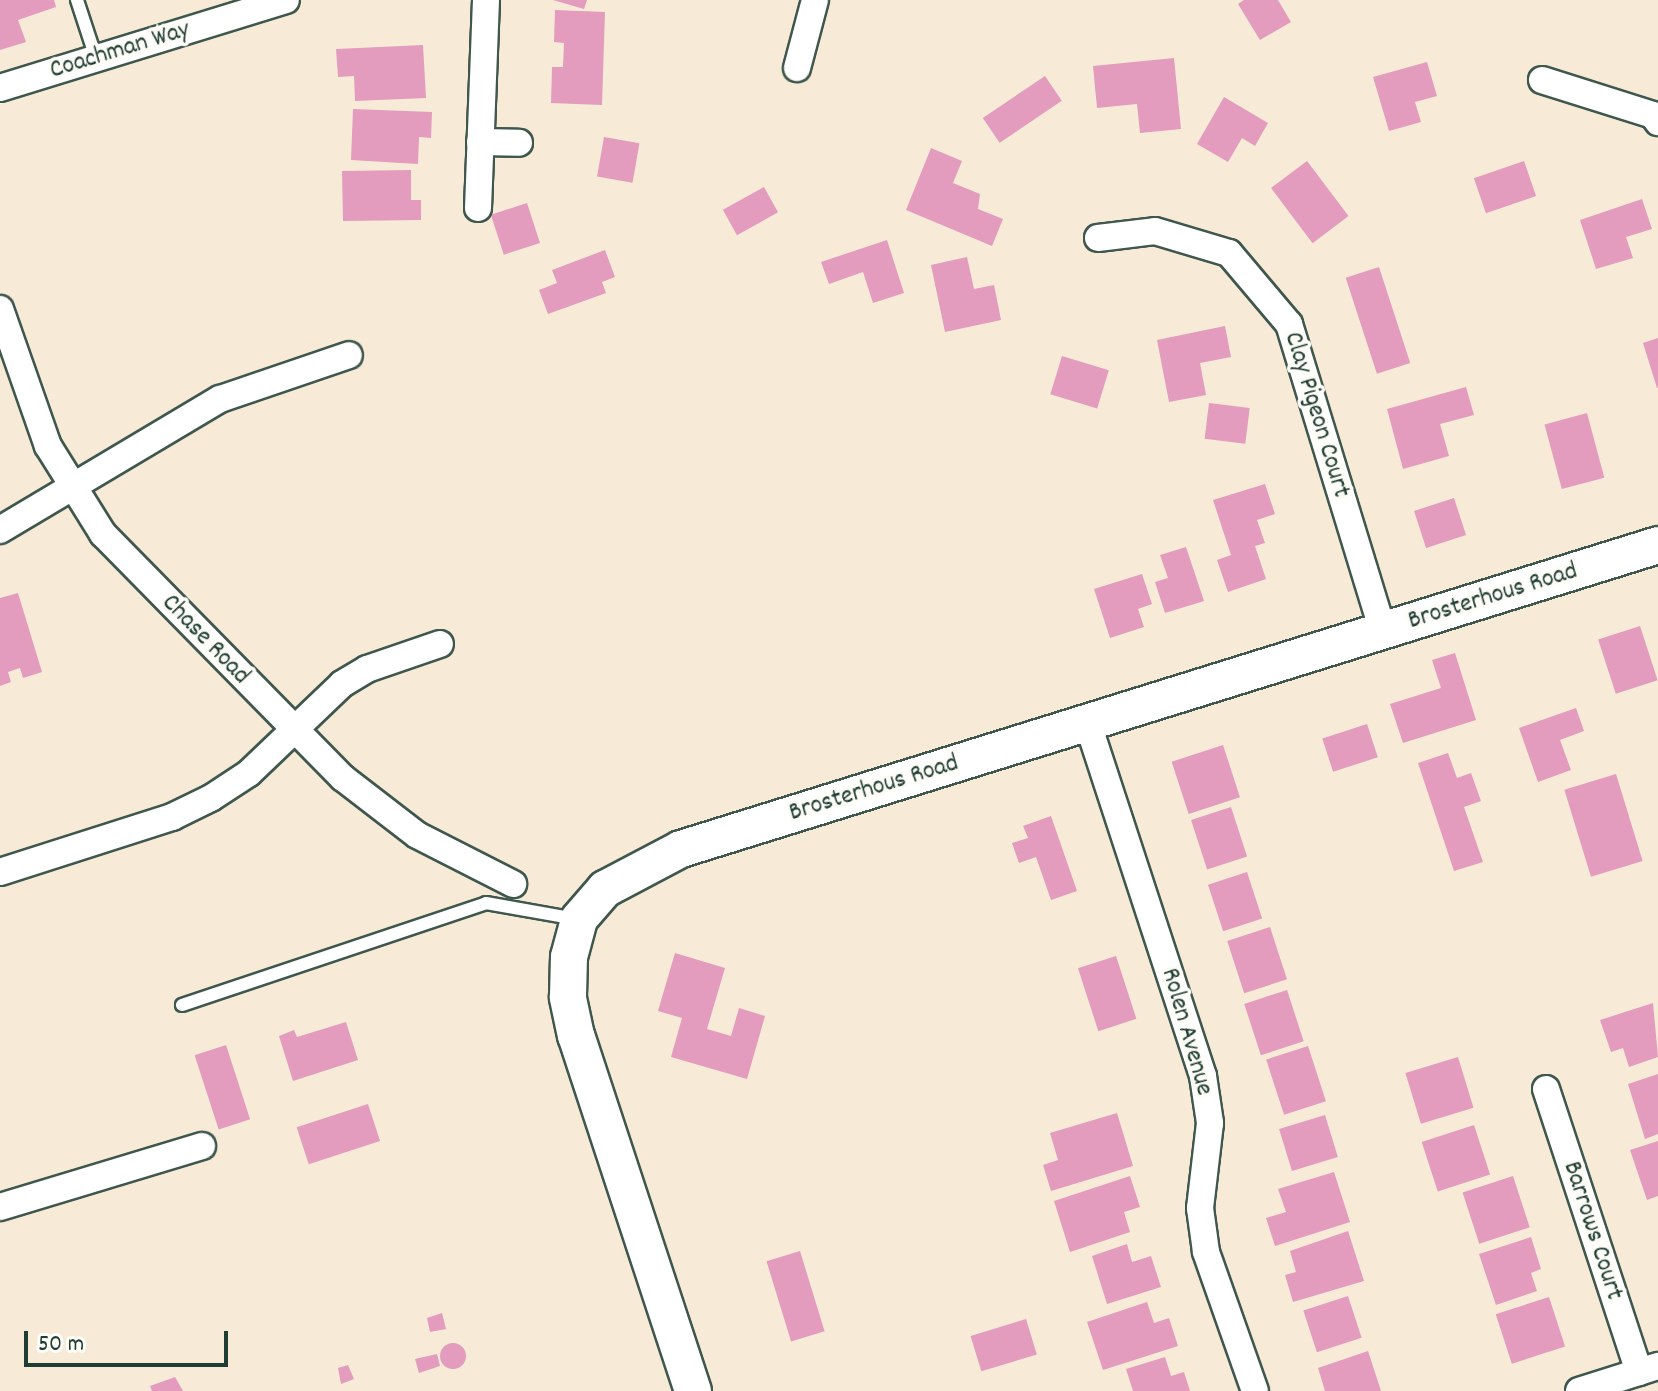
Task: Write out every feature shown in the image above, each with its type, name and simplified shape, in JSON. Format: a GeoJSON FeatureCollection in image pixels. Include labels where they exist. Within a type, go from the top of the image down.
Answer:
{"type":"FeatureCollection","features":[{"type":"Feature","properties":{"kind":"street","name":"Coachman Way"},"geometry":{"type":"LineString","coordinates":[[0,88],[96,58],[232,8],[286,0]]}},
{"type":"Feature","properties":{"kind":"street"},"geometry":{"type":"LineString","coordinates":[[478,208],[486,0]]}},
{"type":"Feature","properties":{"kind":"street"},"geometry":{"type":"LineString","coordinates":[[797,68],[815,0]]}},
{"type":"Feature","properties":{"kind":"street"},"geometry":{"type":"LineString","coordinates":[[1542,80],[1653,115],[1658,122]]}},
{"type":"Feature","properties":{"kind":"street"},"geometry":{"type":"LineString","coordinates":[[480,142],[519,143]]}},
{"type":"Feature","properties":{"kind":"street","name":"Clay Pigeon Court"},"geometry":{"type":"LineString","coordinates":[[1098,238],[1155,231],[1229,253],[1289,324],[1383,631]]}},
{"type":"Feature","properties":{"kind":"street","name":"Chase Road"},"geometry":{"type":"LineString","coordinates":[[0,309],[48,446],[103,534],[343,778],[417,835],[513,884]]}},
{"type":"Feature","properties":{"kind":"street"},"geometry":{"type":"LineString","coordinates":[[0,530],[70,484],[246,387],[349,355]]}},
{"type":"Feature","properties":{"kind":"street","name":"Brosterhous Road"},"geometry":{"type":"LineString","coordinates":[[693,1391],[576,1036],[568,997],[569,957],[579,919],[605,889],[681,849],[1658,545]]}},
{"type":"Feature","properties":{"kind":"street"},"geometry":{"type":"LineString","coordinates":[[0,872],[172,817],[211,798],[249,773],[293,729],[367,669],[440,644]]}},
{"type":"Feature","properties":{"kind":"street","name":"Rolen Avenue"},"geometry":{"type":"LineString","coordinates":[[1088,724],[1203,1076],[1210,1123],[1200,1208],[1206,1252],[1255,1391]]}},
{"type":"Feature","properties":{"kind":"street","name":"Barrows Court"},"geometry":{"type":"LineString","coordinates":[[1546,1089],[1649,1369]]}},
{"type":"Feature","properties":{"kind":"street"},"geometry":{"type":"LineString","coordinates":[[0,1207],[202,1146]]}},
{"type":"Feature","properties":{"kind":"street"},"geometry":{"type":"LineString","coordinates":[[1579,1391],[1649,1369]]}},
{"type":"Feature","properties":{"kind":"lane"},"geometry":{"type":"LineString","coordinates":[[77,0],[96,58]]}},
{"type":"Feature","properties":{"kind":"lane"},"geometry":{"type":"LineString","coordinates":[[182,1005],[486,903],[579,919]]}},
{"type":"Feature","properties":{"kind":"building"},"geometry":{"type":"Polygon","coordinates":[[[0,0],[54,0],[56,7],[18,20],[26,42],[0,50],[0,0]]]}},
{"type":"Feature","properties":{"kind":"building"},"geometry":{"type":"Polygon","coordinates":[[[553,0],[587,0],[584,9],[553,0]]]}},
{"type":"Feature","properties":{"kind":"building"},"geometry":{"type":"Polygon","coordinates":[[[1244,0],[1278,0],[1291,22],[1260,40],[1238,4],[1244,0]]]}},
{"type":"Feature","properties":{"kind":"building"},"geometry":{"type":"Polygon","coordinates":[[[555,10],[605,12],[602,105],[551,103],[552,67],[563,67],[564,43],[554,42],[555,10]]]}},
{"type":"Feature","properties":{"kind":"building"},"geometry":{"type":"Polygon","coordinates":[[[423,45],[426,98],[355,101],[354,76],[338,77],[336,49],[423,45]]]}},
{"type":"Feature","properties":{"kind":"building"},"geometry":{"type":"Polygon","coordinates":[[[1174,58],[1181,129],[1140,133],[1137,104],[1097,108],[1093,66],[1174,58]]]}},
{"type":"Feature","properties":{"kind":"building"},"geometry":{"type":"Polygon","coordinates":[[[1427,62],[1437,96],[1415,102],[1421,122],[1389,131],[1373,77],[1427,62]]]}},
{"type":"Feature","properties":{"kind":"building"},"geometry":{"type":"Polygon","coordinates":[[[1045,76],[1062,101],[1000,143],[983,118],[1045,76]]]}},
{"type":"Feature","properties":{"kind":"building"},"geometry":{"type":"Polygon","coordinates":[[[1224,97],[1268,123],[1255,146],[1242,138],[1228,162],[1197,144],[1224,97]]]}},
{"type":"Feature","properties":{"kind":"building"},"geometry":{"type":"Polygon","coordinates":[[[353,109],[432,112],[431,138],[419,137],[418,164],[351,160],[353,109]]]}},
{"type":"Feature","properties":{"kind":"building"},"geometry":{"type":"Polygon","coordinates":[[[604,137],[639,143],[633,183],[597,176],[604,137]]]}},
{"type":"Feature","properties":{"kind":"building"},"geometry":{"type":"Polygon","coordinates":[[[931,148],[962,161],[953,183],[980,194],[978,209],[1003,219],[992,246],[906,210],[931,148]]]}},
{"type":"Feature","properties":{"kind":"building"},"geometry":{"type":"Polygon","coordinates":[[[1307,161],[1349,216],[1313,243],[1271,188],[1307,161]]]}},
{"type":"Feature","properties":{"kind":"building"},"geometry":{"type":"Polygon","coordinates":[[[1524,161],[1536,196],[1486,213],[1474,178],[1524,161]]]}},
{"type":"Feature","properties":{"kind":"building"},"geometry":{"type":"Polygon","coordinates":[[[411,170],[411,200],[421,200],[421,220],[343,221],[342,171],[411,170]]]}},
{"type":"Feature","properties":{"kind":"building"},"geometry":{"type":"Polygon","coordinates":[[[764,187],[778,212],[737,235],[723,210],[764,187]]]}},
{"type":"Feature","properties":{"kind":"building"},"geometry":{"type":"Polygon","coordinates":[[[1642,199],[1652,229],[1626,237],[1633,258],[1596,269],[1580,220],[1642,199]]]}},
{"type":"Feature","properties":{"kind":"building"},"geometry":{"type":"Polygon","coordinates":[[[527,203],[540,243],[504,255],[491,215],[527,203]]]}},
{"type":"Feature","properties":{"kind":"building"},"geometry":{"type":"Polygon","coordinates":[[[887,240],[904,293],[873,303],[863,272],[829,284],[821,262],[887,240]]]}},
{"type":"Feature","properties":{"kind":"building"},"geometry":{"type":"Polygon","coordinates":[[[605,250],[615,277],[602,282],[606,293],[548,314],[539,290],[557,283],[552,270],[605,250]]]}},
{"type":"Feature","properties":{"kind":"building"},"geometry":{"type":"Polygon","coordinates":[[[967,257],[974,289],[994,285],[1001,320],[945,332],[931,265],[967,257]]]}},
{"type":"Feature","properties":{"kind":"building"},"geometry":{"type":"Polygon","coordinates":[[[1379,267],[1410,363],[1377,374],[1346,278],[1379,267]]]}},
{"type":"Feature","properties":{"kind":"building"},"geometry":{"type":"Polygon","coordinates":[[[1225,326],[1231,357],[1200,363],[1206,395],[1169,402],[1157,340],[1225,326]]]}},
{"type":"Feature","properties":{"kind":"building"},"geometry":{"type":"Polygon","coordinates":[[[1658,338],[1658,388],[1657,388],[1643,343],[1658,338]]]}},
{"type":"Feature","properties":{"kind":"building"},"geometry":{"type":"Polygon","coordinates":[[[1062,356],[1109,370],[1097,409],[1050,394],[1062,356]]]}},
{"type":"Feature","properties":{"kind":"building"},"geometry":{"type":"Polygon","coordinates":[[[1466,387],[1474,415],[1440,424],[1449,456],[1403,469],[1387,409],[1466,387]]]}},
{"type":"Feature","properties":{"kind":"building"},"geometry":{"type":"Polygon","coordinates":[[[1209,403],[1250,408],[1245,444],[1205,439],[1209,403]]]}},
{"type":"Feature","properties":{"kind":"building"},"geometry":{"type":"Polygon","coordinates":[[[1587,413],[1604,478],[1562,489],[1544,424],[1587,413]]]}},
{"type":"Feature","properties":{"kind":"building"},"geometry":{"type":"Polygon","coordinates":[[[1265,484],[1275,514],[1257,520],[1265,543],[1255,546],[1266,579],[1228,592],[1217,560],[1231,555],[1213,500],[1265,484]]]}},
{"type":"Feature","properties":{"kind":"building"},"geometry":{"type":"Polygon","coordinates":[[[1454,498],[1466,535],[1426,548],[1414,511],[1454,498]]]}},
{"type":"Feature","properties":{"kind":"building"},"geometry":{"type":"Polygon","coordinates":[[[1186,547],[1204,601],[1165,613],[1155,582],[1168,578],[1160,555],[1186,547]]]}},
{"type":"Feature","properties":{"kind":"building"},"geometry":{"type":"Polygon","coordinates":[[[1142,574],[1152,604],[1138,609],[1144,627],[1110,638],[1094,589],[1142,574]]]}},
{"type":"Feature","properties":{"kind":"building"},"geometry":{"type":"Polygon","coordinates":[[[18,593],[42,672],[23,678],[20,668],[8,672],[11,682],[0,686],[0,598],[18,593]]]}},
{"type":"Feature","properties":{"kind":"building"},"geometry":{"type":"Polygon","coordinates":[[[1640,626],[1658,680],[1616,694],[1598,640],[1640,626]]]}},
{"type":"Feature","properties":{"kind":"building"},"geometry":{"type":"Polygon","coordinates":[[[1455,653],[1476,720],[1403,743],[1390,704],[1441,688],[1432,660],[1455,653]]]}},
{"type":"Feature","properties":{"kind":"building"},"geometry":{"type":"Polygon","coordinates":[[[1576,708],[1584,731],[1560,740],[1571,770],[1538,782],[1519,728],[1576,708]]]}},
{"type":"Feature","properties":{"kind":"building"},"geometry":{"type":"Polygon","coordinates":[[[1367,724],[1378,757],[1333,772],[1322,739],[1367,724]]]}},
{"type":"Feature","properties":{"kind":"building"},"geometry":{"type":"Polygon","coordinates":[[[1223,745],[1240,797],[1189,814],[1172,762],[1223,745]]]}},
{"type":"Feature","properties":{"kind":"building"},"geometry":{"type":"Polygon","coordinates":[[[1448,753],[1457,778],[1471,773],[1481,801],[1464,807],[1483,862],[1454,871],[1418,763],[1448,753]]]}},
{"type":"Feature","properties":{"kind":"building"},"geometry":{"type":"Polygon","coordinates":[[[1616,774],[1643,861],[1591,877],[1564,790],[1616,774]]]}},
{"type":"Feature","properties":{"kind":"building"},"geometry":{"type":"Polygon","coordinates":[[[1231,807],[1247,856],[1207,869],[1191,820],[1231,807]]]}},
{"type":"Feature","properties":{"kind":"building"},"geometry":{"type":"Polygon","coordinates":[[[1051,816],[1077,891],[1051,900],[1036,857],[1019,863],[1012,843],[1028,838],[1023,826],[1051,816]]]}},
{"type":"Feature","properties":{"kind":"building"},"geometry":{"type":"Polygon","coordinates":[[[1247,872],[1262,919],[1223,931],[1208,885],[1247,872]]]}},
{"type":"Feature","properties":{"kind":"building"},"geometry":{"type":"Polygon","coordinates":[[[1270,927],[1287,979],[1244,993],[1227,941],[1270,927]]]}},
{"type":"Feature","properties":{"kind":"building"},"geometry":{"type":"Polygon","coordinates":[[[675,953],[725,968],[707,1029],[731,1036],[739,1008],[765,1016],[747,1079],[671,1057],[682,1018],[658,1011],[675,953]]]}},
{"type":"Feature","properties":{"kind":"building"},"geometry":{"type":"Polygon","coordinates":[[[1116,956],[1136,1019],[1098,1031],[1078,968],[1116,956]]]}},
{"type":"Feature","properties":{"kind":"building"},"geometry":{"type":"Polygon","coordinates":[[[1287,990],[1304,1041],[1261,1055],[1244,1004],[1287,990]]]}},
{"type":"Feature","properties":{"kind":"building"},"geometry":{"type":"Polygon","coordinates":[[[1653,1003],[1658,1057],[1629,1067],[1623,1048],[1611,1052],[1600,1020],[1653,1003]]]}},
{"type":"Feature","properties":{"kind":"building"},"geometry":{"type":"Polygon","coordinates":[[[346,1022],[358,1060],[293,1081],[279,1036],[294,1030],[297,1037],[346,1022]]]}},
{"type":"Feature","properties":{"kind":"building"},"geometry":{"type":"Polygon","coordinates":[[[226,1045],[250,1119],[219,1129],[195,1055],[226,1045]]]}},
{"type":"Feature","properties":{"kind":"building"},"geometry":{"type":"Polygon","coordinates":[[[1308,1046],[1326,1101],[1284,1115],[1266,1060],[1308,1046]]]}},
{"type":"Feature","properties":{"kind":"building"},"geometry":{"type":"Polygon","coordinates":[[[1458,1057],[1473,1108],[1421,1124],[1405,1073],[1458,1057]]]}},
{"type":"Feature","properties":{"kind":"building"},"geometry":{"type":"Polygon","coordinates":[[[1658,1074],[1658,1134],[1645,1139],[1628,1084],[1658,1074]]]}},
{"type":"Feature","properties":{"kind":"building"},"geometry":{"type":"Polygon","coordinates":[[[368,1104],[380,1141],[309,1164],[297,1127],[368,1104]]]}},
{"type":"Feature","properties":{"kind":"building"},"geometry":{"type":"Polygon","coordinates":[[[1117,1113],[1133,1166],[1051,1191],[1043,1165],[1058,1160],[1050,1133],[1117,1113]]]}},
{"type":"Feature","properties":{"kind":"building"},"geometry":{"type":"Polygon","coordinates":[[[1325,1115],[1338,1157],[1292,1171],[1279,1129],[1325,1115]]]}},
{"type":"Feature","properties":{"kind":"building"},"geometry":{"type":"Polygon","coordinates":[[[1474,1125],[1490,1174],[1438,1191],[1422,1142],[1474,1125]]]}},
{"type":"Feature","properties":{"kind":"building"},"geometry":{"type":"Polygon","coordinates":[[[1658,1141],[1658,1196],[1647,1200],[1630,1150],[1658,1141]]]}},
{"type":"Feature","properties":{"kind":"building"},"geometry":{"type":"Polygon","coordinates":[[[1334,1172],[1350,1222],[1275,1246],[1266,1218],[1286,1212],[1278,1189],[1334,1172]]]}},
{"type":"Feature","properties":{"kind":"building"},"geometry":{"type":"Polygon","coordinates":[[[1130,1176],[1140,1207],[1124,1212],[1130,1232],[1070,1252],[1054,1201],[1130,1176]]]}},
{"type":"Feature","properties":{"kind":"building"},"geometry":{"type":"Polygon","coordinates":[[[1513,1176],[1530,1227],[1479,1244],[1463,1192],[1513,1176]]]}},
{"type":"Feature","properties":{"kind":"building"},"geometry":{"type":"Polygon","coordinates":[[[1348,1231],[1364,1281],[1293,1302],[1285,1275],[1296,1272],[1290,1251],[1348,1231]]]}},
{"type":"Feature","properties":{"kind":"building"},"geometry":{"type":"Polygon","coordinates":[[[1531,1237],[1541,1269],[1531,1273],[1537,1291],[1496,1305],[1479,1254],[1531,1237]]]}},
{"type":"Feature","properties":{"kind":"building"},"geometry":{"type":"Polygon","coordinates":[[[1127,1244],[1132,1262],[1151,1256],[1161,1287],[1107,1304],[1092,1256],[1127,1244]]]}},
{"type":"Feature","properties":{"kind":"building"},"geometry":{"type":"Polygon","coordinates":[[[800,1251],[825,1331],[791,1342],[767,1261],[800,1251]]]}},
{"type":"Feature","properties":{"kind":"building"},"geometry":{"type":"Polygon","coordinates":[[[1348,1296],[1362,1338],[1317,1352],[1303,1311],[1348,1296]]]}},
{"type":"Feature","properties":{"kind":"building"},"geometry":{"type":"Polygon","coordinates":[[[1549,1297],[1565,1346],[1512,1364],[1496,1314],[1549,1297]]]}},
{"type":"Feature","properties":{"kind":"building"},"geometry":{"type":"Polygon","coordinates":[[[1147,1302],[1154,1323],[1169,1318],[1178,1346],[1103,1370],[1087,1322],[1147,1302]]]}},
{"type":"Feature","properties":{"kind":"building"},"geometry":{"type":"Polygon","coordinates":[[[442,1313],[446,1329],[430,1332],[427,1318],[442,1313]]]}},
{"type":"Feature","properties":{"kind":"building"},"geometry":{"type":"Polygon","coordinates":[[[1026,1319],[1037,1354],[981,1371],[971,1336],[1026,1319]]]}},
{"type":"Feature","properties":{"kind":"building"},"geometry":{"type":"Polygon","coordinates":[[[453,1343],[462,1347],[466,1356],[462,1365],[453,1369],[444,1365],[440,1356],[444,1347],[453,1343]]]}},
{"type":"Feature","properties":{"kind":"building"},"geometry":{"type":"Polygon","coordinates":[[[1368,1351],[1381,1391],[1325,1391],[1318,1368],[1368,1351]]]}},
{"type":"Feature","properties":{"kind":"building"},"geometry":{"type":"Polygon","coordinates":[[[437,1354],[440,1366],[419,1373],[415,1359],[437,1354]]]}},
{"type":"Feature","properties":{"kind":"building"},"geometry":{"type":"Polygon","coordinates":[[[1165,1357],[1171,1376],[1184,1372],[1190,1391],[1133,1391],[1126,1369],[1165,1357]]]}},
{"type":"Feature","properties":{"kind":"building"},"geometry":{"type":"Polygon","coordinates":[[[348,1365],[354,1379],[341,1384],[338,1368],[348,1365]]]}},
{"type":"Feature","properties":{"kind":"building"},"geometry":{"type":"Polygon","coordinates":[[[175,1377],[183,1391],[152,1391],[150,1386],[175,1377]]]}}]}
